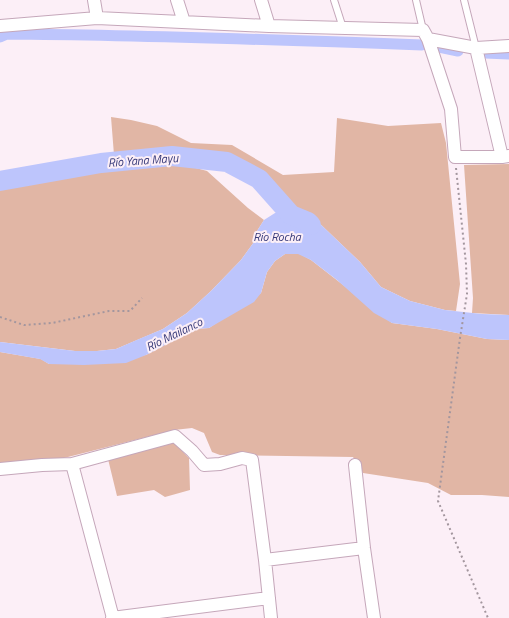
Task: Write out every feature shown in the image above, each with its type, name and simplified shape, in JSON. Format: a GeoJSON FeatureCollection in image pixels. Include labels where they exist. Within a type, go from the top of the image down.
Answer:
{"type":"FeatureCollection","features":[{"type":"Feature","properties":{"kind":"street"},"geometry":{"type":"LineString","coordinates":[[94,0],[97,18]]}},
{"type":"Feature","properties":{"kind":"street"},"geometry":{"type":"LineString","coordinates":[[177,0],[184,22]]}},
{"type":"Feature","properties":{"kind":"street"},"geometry":{"type":"LineString","coordinates":[[261,0],[270,26]]}},
{"type":"Feature","properties":{"kind":"street"},"geometry":{"type":"LineString","coordinates":[[0,26],[97,18],[343,28],[425,35],[476,48],[509,46]]}},
{"type":"Feature","properties":{"kind":"street"},"geometry":{"type":"LineString","coordinates":[[425,35],[451,109],[455,157],[506,156],[476,48]]}},
{"type":"Feature","properties":{"kind":"street"},"geometry":{"type":"LineString","coordinates":[[0,469],[72,464],[175,436],[192,451],[204,465],[220,464],[242,458],[252,460],[271,618]]}},
{"type":"Feature","properties":{"kind":"street"},"geometry":{"type":"LineString","coordinates":[[72,464],[113,618],[269,598]]}},
{"type":"Feature","properties":{"kind":"street"},"geometry":{"type":"LineString","coordinates":[[355,465],[364,548],[374,618]]}},
{"type":"Feature","properties":{"kind":"street"},"geometry":{"type":"LineString","coordinates":[[265,560],[364,548]]}},
{"type":"Feature","properties":{"kind":"lane"},"geometry":{"type":"LineString","coordinates":[[334,0],[343,28]]}},
{"type":"Feature","properties":{"kind":"lane"},"geometry":{"type":"LineString","coordinates":[[416,0],[425,35]]}},
{"type":"Feature","properties":{"kind":"lane"},"geometry":{"type":"LineString","coordinates":[[464,0],[476,48]]}},
{"type":"Feature","properties":{"kind":"path"},"geometry":{"type":"LineString","coordinates":[[455,157],[466,264],[467,294],[438,501],[488,618]]}},
{"type":"Feature","properties":{"kind":"path"},"geometry":{"type":"LineString","coordinates":[[0,317],[24,325],[52,323],[109,310],[130,311],[142,298]]}},
{"type":"Feature","properties":{"kind":"shaded area"},"geometry":{"type":"Polygon","coordinates":[[[111,117],[157,126],[191,143],[232,145],[283,175],[334,172],[337,118],[388,126],[441,123],[446,143],[460,284],[456,311],[445,310],[410,301],[381,287],[360,262],[315,219],[294,211],[267,176],[230,156],[177,148],[114,155],[111,117]]]}},
{"type":"Feature","properties":{"kind":"shaded area"},"geometry":{"type":"Polygon","coordinates":[[[174,162],[207,171],[248,208],[264,220],[257,231],[254,242],[241,260],[187,313],[163,329],[116,349],[75,351],[0,342],[0,185],[92,169],[174,162]]]}},
{"type":"Feature","properties":{"kind":"shaded area"},"geometry":{"type":"Polygon","coordinates":[[[509,164],[509,315],[472,313],[473,298],[464,165],[509,164]]]}},
{"type":"Feature","properties":{"kind":"shaded area"},"geometry":{"type":"Polygon","coordinates":[[[298,253],[311,260],[392,323],[437,329],[487,339],[509,340],[509,497],[451,495],[428,483],[363,473],[353,457],[220,455],[212,452],[204,433],[192,428],[174,430],[64,458],[0,465],[0,352],[41,359],[49,364],[146,355],[195,329],[209,328],[261,293],[267,272],[275,261],[285,254],[298,253]]]}},
{"type":"Feature","properties":{"kind":"shaded area"},"geometry":{"type":"Polygon","coordinates":[[[174,443],[189,458],[190,490],[165,497],[154,490],[117,496],[108,459],[174,443]]]}},
{"type":"Feature","properties":{"kind":"water"},"geometry":{"type":"Polygon","coordinates":[[[294,211],[315,219],[360,262],[381,287],[410,301],[445,310],[509,315],[509,340],[487,339],[437,329],[392,323],[374,313],[337,280],[311,260],[298,254],[285,254],[275,261],[267,272],[261,293],[254,302],[209,328],[195,329],[146,355],[126,363],[84,365],[49,364],[40,359],[0,352],[0,342],[75,351],[116,349],[163,329],[187,313],[241,260],[254,242],[257,231],[264,220],[275,213],[294,211]]]}},
{"type":"Feature","properties":{"kind":"waterway"},"geometry":{"type":"LineString","coordinates":[[0,37],[7,34],[111,35],[422,45]]}},
{"type":"Feature","properties":{"kind":"waterway"},"geometry":{"type":"LineString","coordinates":[[439,47],[458,51]]}},
{"type":"Feature","properties":{"kind":"waterway"},"geometry":{"type":"LineString","coordinates":[[485,53],[509,54]]}},
{"type":"Feature","properties":{"kind":"waterway","name":"Río Yana Mayu"},"geometry":{"type":"LineString","coordinates":[[0,181],[101,163],[172,156],[227,162],[259,179],[291,215],[308,222],[311,225]]}},
{"type":"Feature","properties":{"kind":"water label","name":"Río Rocha"},"geometry":{"type":"Point","coordinates":[277,236]}},
{"type":"Feature","properties":{"kind":"water label","name":"Río Mailanco"},"geometry":{"type":"Point","coordinates":[174,334]}}]}
